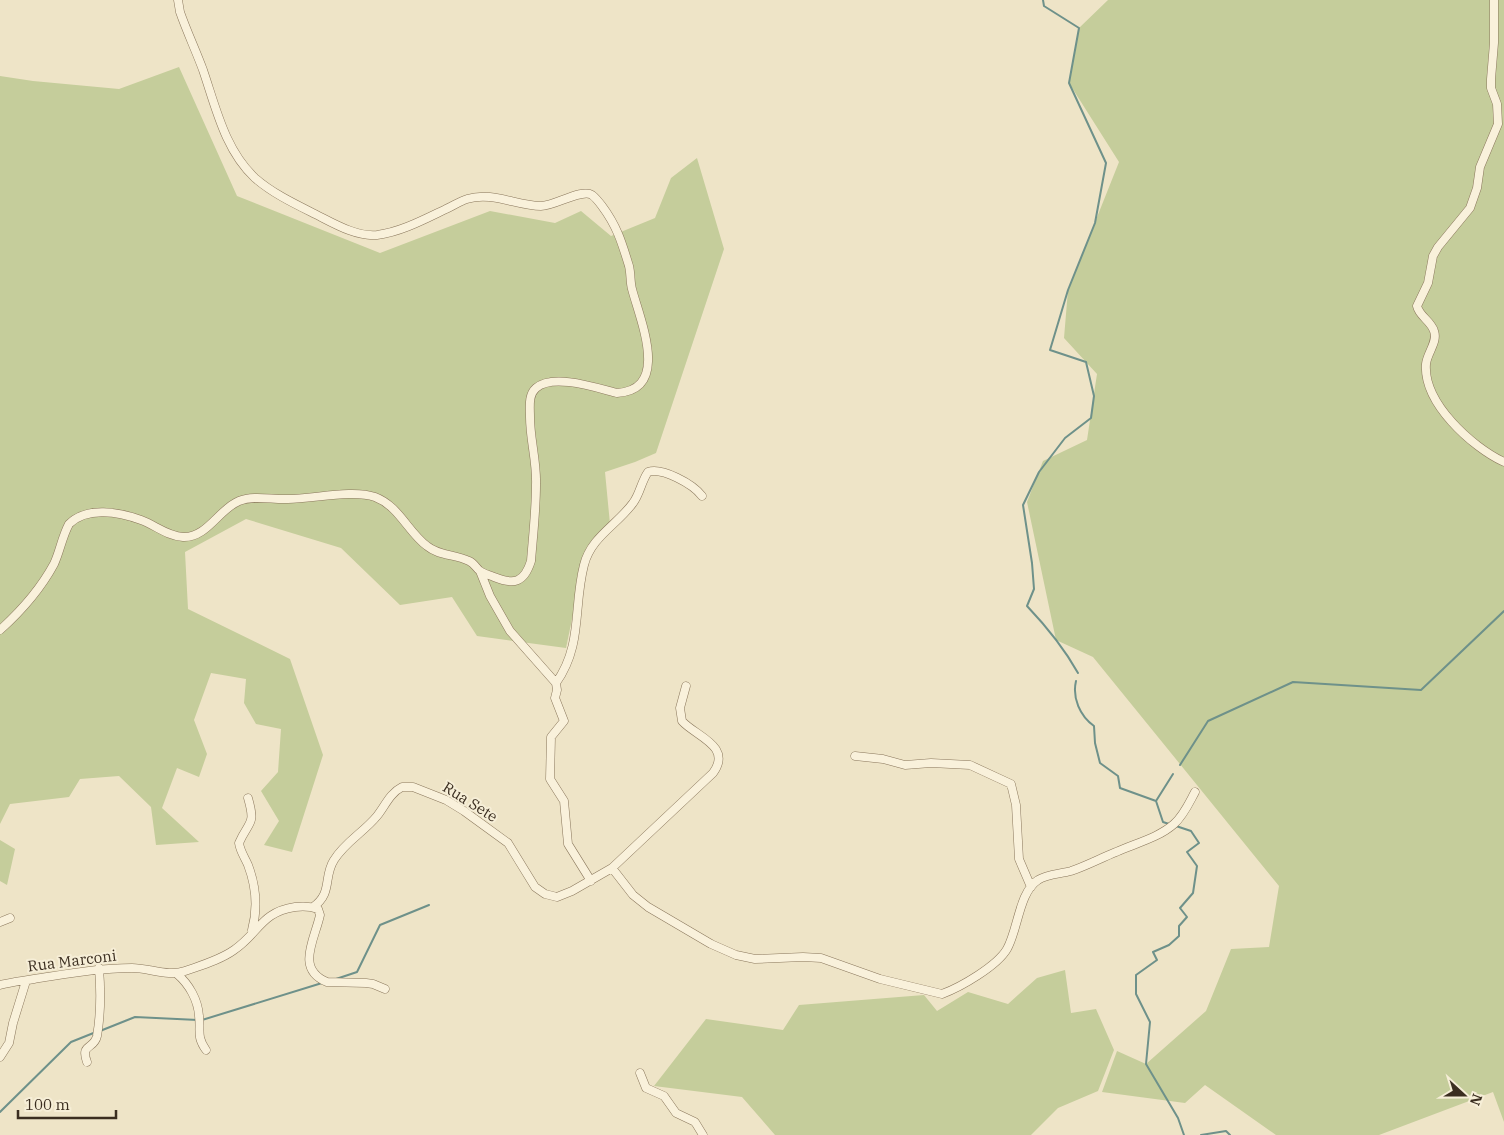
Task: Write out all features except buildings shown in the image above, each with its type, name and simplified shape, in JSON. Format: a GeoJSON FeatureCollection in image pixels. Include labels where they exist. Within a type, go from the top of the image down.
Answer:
{"type":"FeatureCollection","features":[{"type":"Feature","properties":{"kind":"street"},"geometry":{"type":"LineString","coordinates":[[178,0],[180,12],[229,143],[244,166],[255,178],[296,205],[335,224],[361,233],[375,235],[391,232],[468,198],[484,196],[544,206],[586,192],[596,198],[616,226],[629,268],[630,284],[647,350],[648,363],[643,382],[629,392],[617,393],[557,381],[545,383],[536,388],[530,398],[530,427],[536,485],[531,561],[528,571],[523,577],[510,582],[480,571]]}},
{"type":"Feature","properties":{"kind":"street"},"geometry":{"type":"LineString","coordinates":[[1494,0],[1494,43],[1491,84],[1497,104],[1498,124],[1480,167],[1477,188],[1470,208],[1438,247],[1433,256],[1428,283],[1417,306],[1419,312],[1432,326],[1435,334],[1426,363],[1427,380],[1434,396],[1450,418],[1472,442],[1504,462]]}},
{"type":"Feature","properties":{"kind":"street"},"geometry":{"type":"LineString","coordinates":[[556,683],[564,672],[575,640],[584,565],[590,550],[601,535],[632,505],[648,472],[658,471],[688,483],[702,496]]}},
{"type":"Feature","properties":{"kind":"street"},"geometry":{"type":"LineString","coordinates":[[0,630],[25,604],[47,575],[54,564],[69,524],[73,520],[87,514],[101,512],[125,515],[142,520],[170,534],[182,537],[191,536],[204,530],[233,504],[242,500],[254,498],[286,500],[349,494],[368,495],[382,500],[391,507],[431,550],[471,561],[480,571],[490,596],[510,631],[556,683],[555,698],[564,721],[551,737],[550,779],[564,801],[568,844],[591,881]]}},
{"type":"Feature","properties":{"kind":"street","name":"Rua Sete"},"geometry":{"type":"LineString","coordinates":[[313,907],[323,898],[330,867],[337,855],[377,816],[393,794],[402,787],[413,787],[446,800],[503,840],[514,851],[536,887],[545,894],[562,896],[591,881],[612,868],[718,767],[717,752],[714,745],[682,721],[680,708],[686,686]]}},
{"type":"Feature","properties":{"kind":"street"},"geometry":{"type":"LineString","coordinates":[[855,756],[883,759],[905,765],[931,763],[970,765],[1011,784],[1016,805],[1019,859],[1031,886]]}},
{"type":"Feature","properties":{"kind":"street"},"geometry":{"type":"LineString","coordinates":[[612,868],[633,895],[648,907],[711,944],[736,955],[755,959],[821,958],[880,979],[939,994],[956,987],[1001,957],[1008,948],[1020,911],[1031,886],[1037,881],[1045,877],[1071,871],[1140,843],[1164,831],[1182,816],[1195,792]]}},
{"type":"Feature","properties":{"kind":"street"},"geometry":{"type":"LineString","coordinates":[[248,798],[253,815],[252,820],[239,843],[255,889],[256,912],[252,932]]}},
{"type":"Feature","properties":{"kind":"street"},"geometry":{"type":"LineString","coordinates":[[206,1050],[199,1036],[199,1017],[190,988],[177,974],[226,955],[239,946],[262,921],[274,913],[287,908],[304,906],[318,909],[320,915],[309,954],[309,966],[312,972],[321,980],[327,982],[366,983],[385,989]]}},
{"type":"Feature","properties":{"kind":"street"},"geometry":{"type":"LineString","coordinates":[[0,922],[10,918]]}},
{"type":"Feature","properties":{"kind":"street"},"geometry":{"type":"LineString","coordinates":[[87,1062],[84,1052],[94,1042],[101,1006],[99,968]]}},
{"type":"Feature","properties":{"kind":"street","name":"Rua Marconi"},"geometry":{"type":"LineString","coordinates":[[0,985],[99,968],[144,968],[177,974]]}},
{"type":"Feature","properties":{"kind":"street"},"geometry":{"type":"LineString","coordinates":[[0,1057],[9,1044],[13,1023],[26,980]]}},
{"type":"Feature","properties":{"kind":"street"},"geometry":{"type":"LineString","coordinates":[[640,1073],[646,1088],[664,1096],[676,1113],[695,1122],[703,1135]]}},
{"type":"Feature","properties":{"kind":"green space"},"geometry":{"type":"Polygon","coordinates":[[[1108,0],[1504,0],[1504,1122],[1493,1092],[1379,1135],[1276,1135],[1205,1085],[1185,1103],[1102,1092],[1117,1051],[1146,1064],[1206,1011],[1231,949],[1269,947],[1279,886],[1093,657],[1056,640],[1027,502],[1043,461],[1087,440],[1097,374],[1064,338],[1068,290],[1119,162],[1069,83],[1079,28],[1108,0]]]}},
{"type":"Feature","properties":{"kind":"green space"},"geometry":{"type":"Polygon","coordinates":[[[179,67],[237,196],[380,253],[490,211],[555,223],[581,211],[611,236],[655,218],[671,178],[697,158],[724,249],[656,453],[605,472],[610,524],[587,547],[566,648],[477,636],[452,597],[400,605],[341,548],[246,519],[185,552],[188,609],[290,659],[323,755],[292,852],[264,845],[279,821],[261,791],[278,772],[281,729],[256,724],[244,703],[246,679],[211,673],[194,720],[207,754],[199,777],[177,768],[162,808],[199,842],[156,845],[151,807],[119,776],[80,779],[69,797],[10,804],[0,824],[0,76],[119,89],[179,67]]]}},
{"type":"Feature","properties":{"kind":"green space"},"geometry":{"type":"Polygon","coordinates":[[[0,840],[15,849],[7,885],[0,881],[0,840]]]}},
{"type":"Feature","properties":{"kind":"green space"},"geometry":{"type":"Polygon","coordinates":[[[1065,970],[1071,1013],[1096,1009],[1114,1050],[1098,1091],[1058,1108],[1031,1135],[775,1135],[742,1097],[654,1086],[706,1019],[783,1030],[799,1005],[924,995],[937,1011],[968,992],[1008,1004],[1037,978],[1065,970]]]}},
{"type":"Feature","properties":{"kind":"waterway"},"geometry":{"type":"LineString","coordinates":[[1043,0],[1044,6],[1079,28],[1069,83],[1106,163],[1095,223],[1068,290],[1050,350],[1086,362],[1094,396],[1091,418],[1065,438],[1039,472],[1023,505],[1034,589],[1027,606],[1067,655],[1078,673]]}},
{"type":"Feature","properties":{"kind":"waterway"},"geometry":{"type":"LineString","coordinates":[[1180,765],[1208,721],[1293,682],[1421,690],[1504,611]]}},
{"type":"Feature","properties":{"kind":"waterway"},"geometry":{"type":"LineString","coordinates":[[1076,681],[1076,700],[1081,712],[1094,726],[1095,743],[1100,763],[1118,776],[1120,788],[1156,801],[1163,822],[1169,824]]}},
{"type":"Feature","properties":{"kind":"waterway"},"geometry":{"type":"LineString","coordinates":[[1156,801],[1173,774]]}},
{"type":"Feature","properties":{"kind":"waterway"},"geometry":{"type":"LineString","coordinates":[[1176,826],[1191,831],[1199,843],[1187,852],[1197,866],[1193,893],[1180,908],[1187,917],[1179,926],[1179,936],[1169,945],[1153,952],[1157,960],[1136,975],[1136,994],[1150,1022],[1146,1064],[1178,1118],[1184,1135]]}},
{"type":"Feature","properties":{"kind":"waterway"},"geometry":{"type":"LineString","coordinates":[[336,979],[357,972],[380,925],[429,905]]}},
{"type":"Feature","properties":{"kind":"waterway"},"geometry":{"type":"LineString","coordinates":[[202,1020],[322,983]]}},
{"type":"Feature","properties":{"kind":"waterway"},"geometry":{"type":"LineString","coordinates":[[100,1031],[135,1017],[198,1020]]}},
{"type":"Feature","properties":{"kind":"waterway"},"geometry":{"type":"LineString","coordinates":[[0,1112],[71,1042],[96,1032]]}},
{"type":"Feature","properties":{"kind":"waterway"},"geometry":{"type":"LineString","coordinates":[[1201,1135],[1226,1131],[1230,1135]]}}]}
